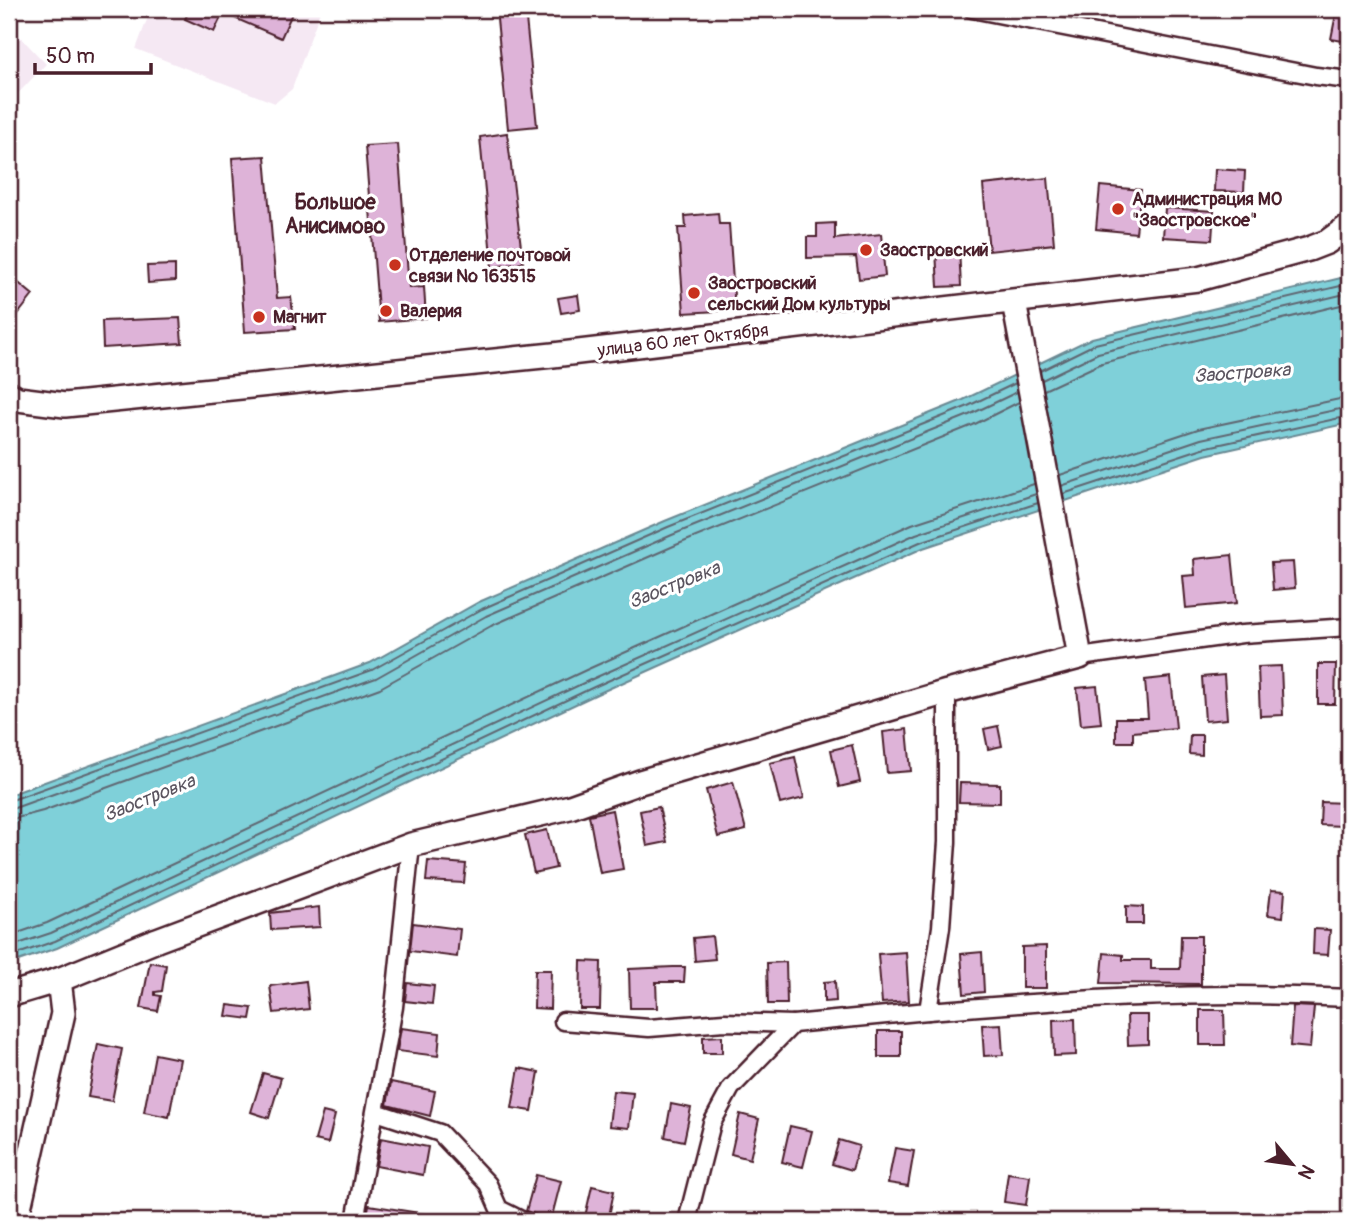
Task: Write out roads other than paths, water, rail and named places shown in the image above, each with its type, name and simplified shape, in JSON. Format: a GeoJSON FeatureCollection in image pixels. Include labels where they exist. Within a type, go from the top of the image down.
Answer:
{"type":"FeatureCollection","features":[{"type":"Feature","properties":{"kind":"street"},"geometry":{"type":"LineString","coordinates":[[972,9],[1289,71],[1349,80]]}},
{"type":"Feature","properties":{"kind":"street","name":"улица 60 лет Октября"},"geometry":{"type":"LineString","coordinates":[[9,394],[18,399],[65,405],[553,355],[1198,279],[1309,249],[1327,242],[1349,226]]}},
{"type":"Feature","properties":{"kind":"street"},"geometry":{"type":"LineString","coordinates":[[1014,302],[1080,657]]}},
{"type":"Feature","properties":{"kind":"street"},"geometry":{"type":"LineString","coordinates":[[9,995],[59,980],[157,940],[411,845],[570,807],[640,782],[947,692],[1080,657],[1242,634],[1349,627]]}},
{"type":"Feature","properties":{"kind":"street"},"geometry":{"type":"LineString","coordinates":[[928,1011],[940,927],[947,842],[947,692]]}},
{"type":"Feature","properties":{"kind":"street"},"geometry":{"type":"LineString","coordinates":[[355,1221],[394,1007],[411,845]]}},
{"type":"Feature","properties":{"kind":"street"},"geometry":{"type":"LineString","coordinates":[[16,1221],[63,1013],[59,980]]}},
{"type":"Feature","properties":{"kind":"street"},"geometry":{"type":"LineString","coordinates":[[563,1021],[649,1028],[724,1022],[793,1024],[1114,996],[1266,993],[1349,998]]}},
{"type":"Feature","properties":{"kind":"street"},"geometry":{"type":"LineString","coordinates":[[687,1221],[712,1123],[731,1088],[793,1024]]}},
{"type":"Feature","properties":{"kind":"street"},"geometry":{"type":"LineString","coordinates":[[376,1112],[440,1133],[488,1184],[499,1209],[523,1221]]}},
{"type":"Feature","properties":{"kind":"water","name":"Заостровка"},"geometry":{"type":"Polygon","coordinates":[[[1349,276],[1349,423],[1205,455],[923,548],[597,694],[57,948],[9,964],[9,795],[370,663],[479,602],[665,521],[963,400],[1092,338],[1349,276]]]}},
{"type":"Feature","properties":{"kind":"place","name":"Администрация МО \"Заостровское\""},"geometry":{"type":"Point","coordinates":[1118,209]}},
{"type":"Feature","properties":{"kind":"place","name":"Заостровский"},"geometry":{"type":"Point","coordinates":[866,250]}},
{"type":"Feature","properties":{"kind":"place","name":"Отделение почтовой связи № 163515"},"geometry":{"type":"Point","coordinates":[395,265]}},
{"type":"Feature","properties":{"kind":"place","name":"Заостровский сельский Дом культуры"},"geometry":{"type":"Point","coordinates":[694,293]}},
{"type":"Feature","properties":{"kind":"place","name":"Валерия"},"geometry":{"type":"Point","coordinates":[386,311]}},
{"type":"Feature","properties":{"kind":"place","name":"Магнит"},"geometry":{"type":"Point","coordinates":[259,317]}},
{"type":"Feature","properties":{"kind":"district","name":"Большое Анисимово"},"geometry":{"type":"Point","coordinates":[335,214]}}]}
